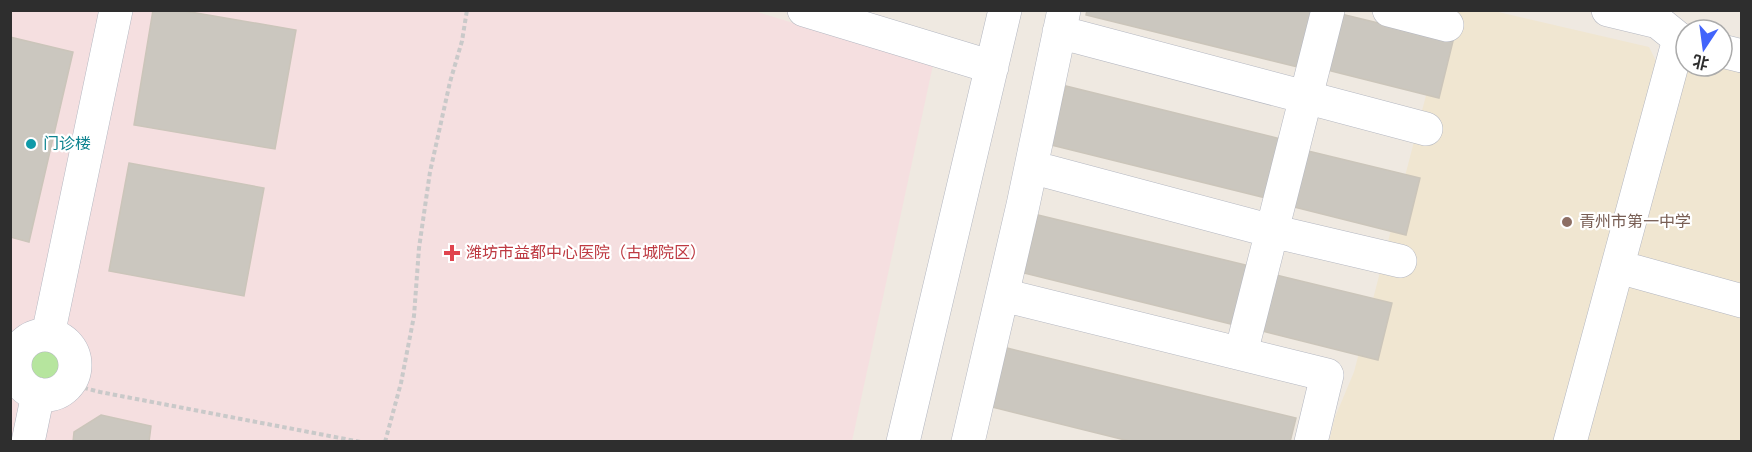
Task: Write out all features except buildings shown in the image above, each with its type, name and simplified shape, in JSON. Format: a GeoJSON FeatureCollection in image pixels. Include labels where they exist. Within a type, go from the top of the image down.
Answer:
{"type":"FeatureCollection","features":[{"type":"Feature","properties":{"kind":"street"},"geometry":{"type":"LineString","coordinates":[[48,335],[116,10]]}},
{"type":"Feature","properties":{"kind":"street"},"geometry":{"type":"LineString","coordinates":[[804,10],[992,67]]}},
{"type":"Feature","properties":{"kind":"street"},"geometry":{"type":"LineString","coordinates":[[903,441],[1005,10]]}},
{"type":"Feature","properties":{"kind":"street"},"geometry":{"type":"LineString","coordinates":[[1241,353],[1328,10]]}},
{"type":"Feature","properties":{"kind":"street"},"geometry":{"type":"LineString","coordinates":[[1389,10],[1447,25]]}},
{"type":"Feature","properties":{"kind":"street"},"geometry":{"type":"LineString","coordinates":[[1608,10],[1658,22],[1674,34]]}},
{"type":"Feature","properties":{"kind":"street"},"geometry":{"type":"LineString","coordinates":[[970,441],[1062,21],[1306,97],[1426,129]]}},
{"type":"Feature","properties":{"kind":"street"},"geometry":{"type":"LineString","coordinates":[[1570,441],[1674,71]]}},
{"type":"Feature","properties":{"kind":"street"},"geometry":{"type":"LineString","coordinates":[[1030,167],[1272,231],[1400,261]]}},
{"type":"Feature","properties":{"kind":"street"},"geometry":{"type":"LineString","coordinates":[[1618,267],[1742,302]]}},
{"type":"Feature","properties":{"kind":"street"},"geometry":{"type":"LineString","coordinates":[[1003,294],[1328,375],[1311,441]]}},
{"type":"Feature","properties":{"kind":"street"},"geometry":{"type":"LineString","coordinates":[[40,335],[48,335],[63,341],[73,353],[75,369],[69,384],[64,389],[51,395],[38,394],[30,391],[18,379],[13,363],[26,342],[40,335]]}},
{"type":"Feature","properties":{"kind":"street"},"geometry":{"type":"LineString","coordinates":[[28,441],[38,394]]}},
{"type":"Feature","properties":{"kind":"path"},"geometry":{"type":"LineString","coordinates":[[385,441],[414,316],[419,248],[430,172],[450,82],[462,41],[467,10]]}},
{"type":"Feature","properties":{"kind":"path"},"geometry":{"type":"LineString","coordinates":[[69,384],[100,392],[361,441]]}},
{"type":"Feature","properties":{"kind":"shaded area","name":"潍坊市益都中心医院（古城院区）"},"geometry":{"type":"Polygon","coordinates":[[[10,11],[754,11],[933,65],[852,441],[11,441],[10,11]]]}},
{"type":"Feature","properties":{"kind":"shaded area","name":"青州市第一中学"},"geometry":{"type":"Polygon","coordinates":[[[1448,11],[1494,11],[1649,47],[1658,65],[1674,65],[1674,78],[1734,78],[1734,69],[1741,71],[1741,441],[1329,442],[1335,417],[1354,372],[1448,11]]]}},
{"type":"Feature","properties":{"kind":"green space"},"geometry":{"type":"Polygon","coordinates":[[[46,346],[59,351],[64,364],[59,377],[46,382],[33,377],[28,364],[33,351],[46,346]]]}},
{"type":"Feature","properties":{"kind":"place","name":"门诊楼"},"geometry":{"type":"Point","coordinates":[31,144]}},
{"type":"Feature","properties":{"kind":"place","name":"青州市第一中学"},"geometry":{"type":"Point","coordinates":[1567,222]}},
{"type":"Feature","properties":{"kind":"place","name":"潍坊市益都中心医院（古城院区）"},"geometry":{"type":"Point","coordinates":[452,253]}}]}
